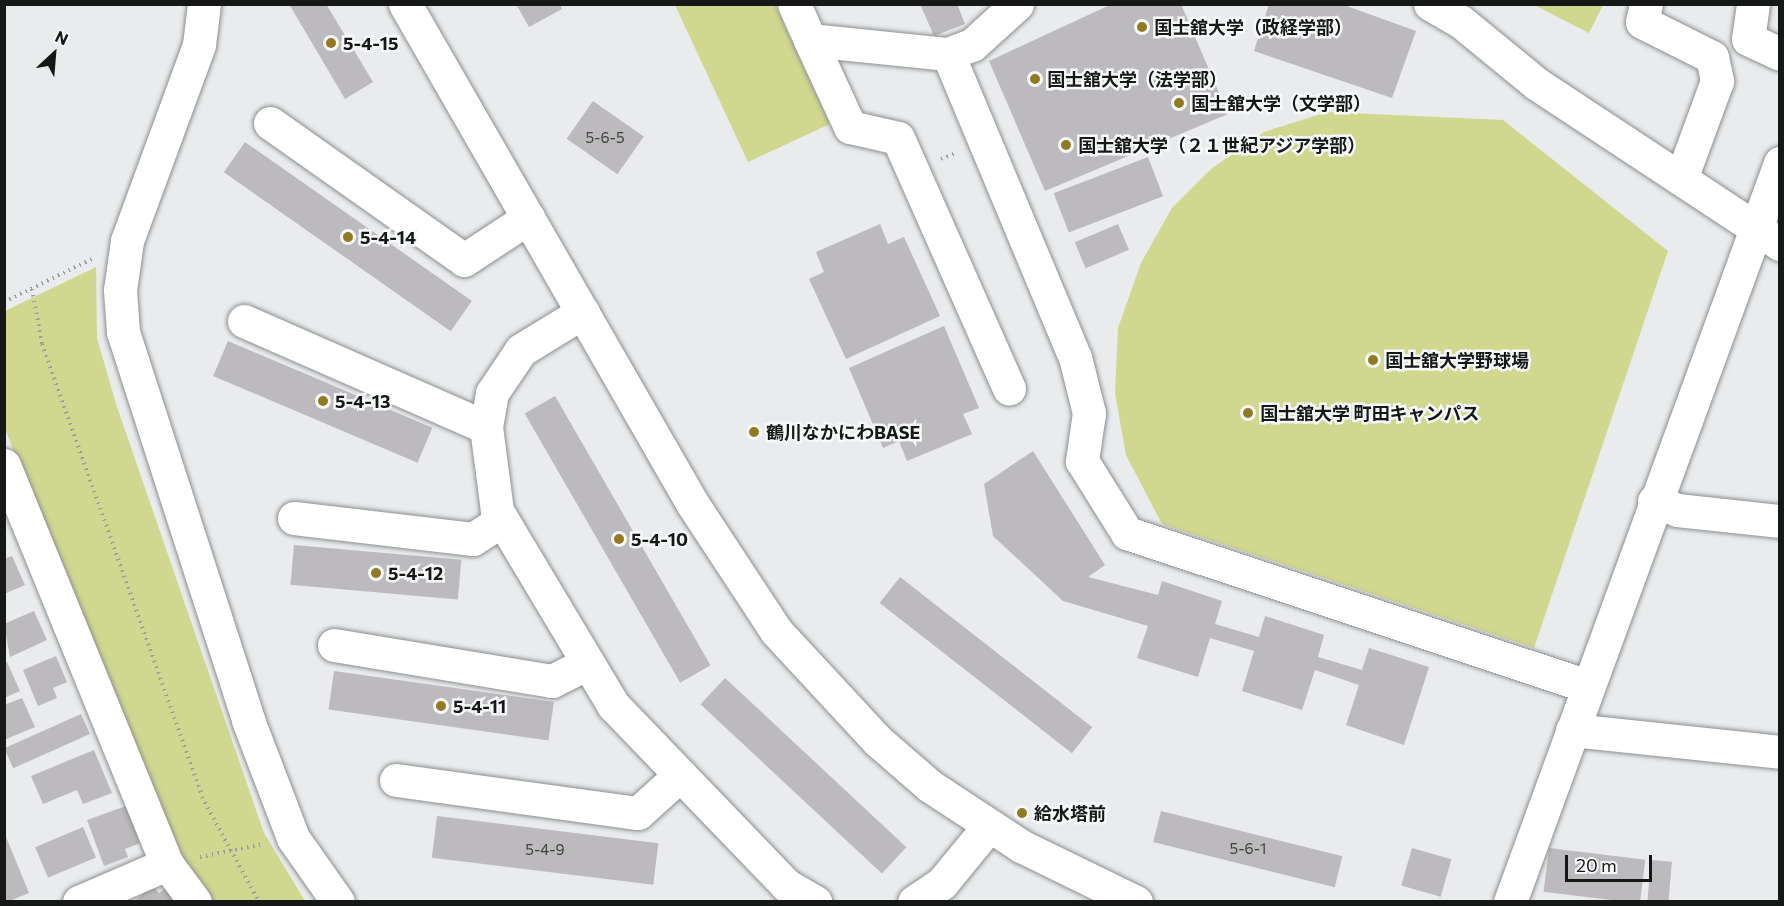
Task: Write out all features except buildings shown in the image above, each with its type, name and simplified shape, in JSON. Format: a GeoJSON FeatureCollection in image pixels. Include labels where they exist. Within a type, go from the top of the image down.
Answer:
{"type":"FeatureCollection","features":[{"type":"Feature","properties":{"kind":"street"},"geometry":{"type":"LineString","coordinates":[[204,4],[199,45],[127,241],[120,290],[123,332],[248,720],[293,838],[338,902]]}},
{"type":"Feature","properties":{"kind":"street"},"geometry":{"type":"LineString","coordinates":[[405,4],[697,513],[776,631],[878,741],[988,827],[1136,902]]}},
{"type":"Feature","properties":{"kind":"street"},"geometry":{"type":"LineString","coordinates":[[794,4],[850,127],[898,138],[1009,389]]}},
{"type":"Feature","properties":{"kind":"street"},"geometry":{"type":"LineString","coordinates":[[810,40],[948,54],[972,45],[1017,4]]}},
{"type":"Feature","properties":{"kind":"street"},"geometry":{"type":"LineString","coordinates":[[1430,4],[1460,21],[1537,84],[1771,235]]}},
{"type":"Feature","properties":{"kind":"street"},"geometry":{"type":"LineString","coordinates":[[1646,4],[1641,22],[1712,57],[1717,81],[1681,179]]}},
{"type":"Feature","properties":{"kind":"street"},"geometry":{"type":"LineString","coordinates":[[1753,4],[1748,39],[1779,54]]}},
{"type":"Feature","properties":{"kind":"street"},"geometry":{"type":"LineString","coordinates":[[948,54],[1075,357],[1089,413],[1082,461],[1127,533],[1588,686]]}},
{"type":"Feature","properties":{"kind":"street"},"geometry":{"type":"LineString","coordinates":[[270,123],[464,260],[528,218]]}},
{"type":"Feature","properties":{"kind":"street"},"geometry":{"type":"LineString","coordinates":[[1510,902],[1654,501],[1771,235],[1779,163]]}},
{"type":"Feature","properties":{"kind":"street"},"geometry":{"type":"LineString","coordinates":[[583,312],[506,364],[492,393],[486,427],[502,520],[613,705],[786,885],[815,902]]}},
{"type":"Feature","properties":{"kind":"street"},"geometry":{"type":"LineString","coordinates":[[244,321],[486,427]]}},
{"type":"Feature","properties":{"kind":"street"},"geometry":{"type":"LineString","coordinates":[[4,465],[167,864],[195,902]]}},
{"type":"Feature","properties":{"kind":"street"},"geometry":{"type":"LineString","coordinates":[[1654,501],[1677,510],[1779,521]]}},
{"type":"Feature","properties":{"kind":"street"},"geometry":{"type":"LineString","coordinates":[[294,518],[473,540],[502,520]]}},
{"type":"Feature","properties":{"kind":"street"},"geometry":{"type":"LineString","coordinates":[[334,645],[552,681],[588,663]]}},
{"type":"Feature","properties":{"kind":"street"},"geometry":{"type":"LineString","coordinates":[[1572,730],[1779,752]]}},
{"type":"Feature","properties":{"kind":"street"},"geometry":{"type":"LineString","coordinates":[[396,780],[638,813],[680,775]]}},
{"type":"Feature","properties":{"kind":"street"},"geometry":{"type":"LineString","coordinates":[[914,902],[942,883],[988,827]]}},
{"type":"Feature","properties":{"kind":"street"},"geometry":{"type":"LineString","coordinates":[[79,902],[167,864]]}},
{"type":"Feature","properties":{"kind":"path"},"geometry":{"type":"LineString","coordinates":[[913,171],[984,141]]}},
{"type":"Feature","properties":{"kind":"path"},"geometry":{"type":"LineString","coordinates":[[4,302],[127,241]]}},
{"type":"Feature","properties":{"kind":"path"},"geometry":{"type":"LineString","coordinates":[[32,289],[42,344],[202,797],[229,851],[259,902]]}},
{"type":"Feature","properties":{"kind":"path"},"geometry":{"type":"LineString","coordinates":[[167,864],[293,838]]}},
{"type":"Feature","properties":{"kind":"green space"},"geometry":{"type":"Polygon","coordinates":[[[1603,4],[1589,33],[1534,5],[1603,4]]]}},
{"type":"Feature","properties":{"kind":"green space"},"geometry":{"type":"Polygon","coordinates":[[[675,5],[775,5],[830,124],[748,162],[675,5]]]}},
{"type":"Feature","properties":{"kind":"green space","name":"国士舘大学野球場"},"geometry":{"type":"Polygon","coordinates":[[[1327,112],[1503,120],[1668,251],[1534,648],[1162,524],[1126,455],[1115,393],[1118,328],[1141,263],[1172,208],[1211,169],[1264,132],[1327,112]]]}},
{"type":"Feature","properties":{"kind":"green space"},"geometry":{"type":"Polygon","coordinates":[[[96,267],[97,338],[116,404],[264,833],[305,901],[212,901],[172,844],[5,429],[5,311],[96,267]]]}},
{"type":"Feature","properties":{"kind":"place","name":"国士舘大学（政経学部）"},"geometry":{"type":"Point","coordinates":[1142,27]}},
{"type":"Feature","properties":{"kind":"place","name":"5-4-15"},"geometry":{"type":"Point","coordinates":[331,43]}},
{"type":"Feature","properties":{"kind":"place","name":"国士舘大学（法学部）"},"geometry":{"type":"Point","coordinates":[1035,79]}},
{"type":"Feature","properties":{"kind":"place","name":"国士舘大学（文学部）"},"geometry":{"type":"Point","coordinates":[1179,103]}},
{"type":"Feature","properties":{"kind":"place","name":"国士舘大学（２１世紀アジア学部）"},"geometry":{"type":"Point","coordinates":[1066,145]}},
{"type":"Feature","properties":{"kind":"place","name":"5-4-14"},"geometry":{"type":"Point","coordinates":[348,237]}},
{"type":"Feature","properties":{"kind":"place","name":"国士舘大学野球場"},"geometry":{"type":"Point","coordinates":[1373,360]}},
{"type":"Feature","properties":{"kind":"place","name":"5-4-13"},"geometry":{"type":"Point","coordinates":[323,401]}},
{"type":"Feature","properties":{"kind":"place","name":"国士舘大学 町田キャンパス"},"geometry":{"type":"Point","coordinates":[1248,413]}},
{"type":"Feature","properties":{"kind":"place","name":"鶴川なかにわBASE"},"geometry":{"type":"Point","coordinates":[754,432]}},
{"type":"Feature","properties":{"kind":"place","name":"5-4-10"},"geometry":{"type":"Point","coordinates":[619,539]}},
{"type":"Feature","properties":{"kind":"place","name":"5-4-12"},"geometry":{"type":"Point","coordinates":[376,573]}},
{"type":"Feature","properties":{"kind":"place","name":"5-4-11"},"geometry":{"type":"Point","coordinates":[441,706]}},
{"type":"Feature","properties":{"kind":"place","name":"給水塔前"},"geometry":{"type":"Point","coordinates":[1022,813]}}]}
